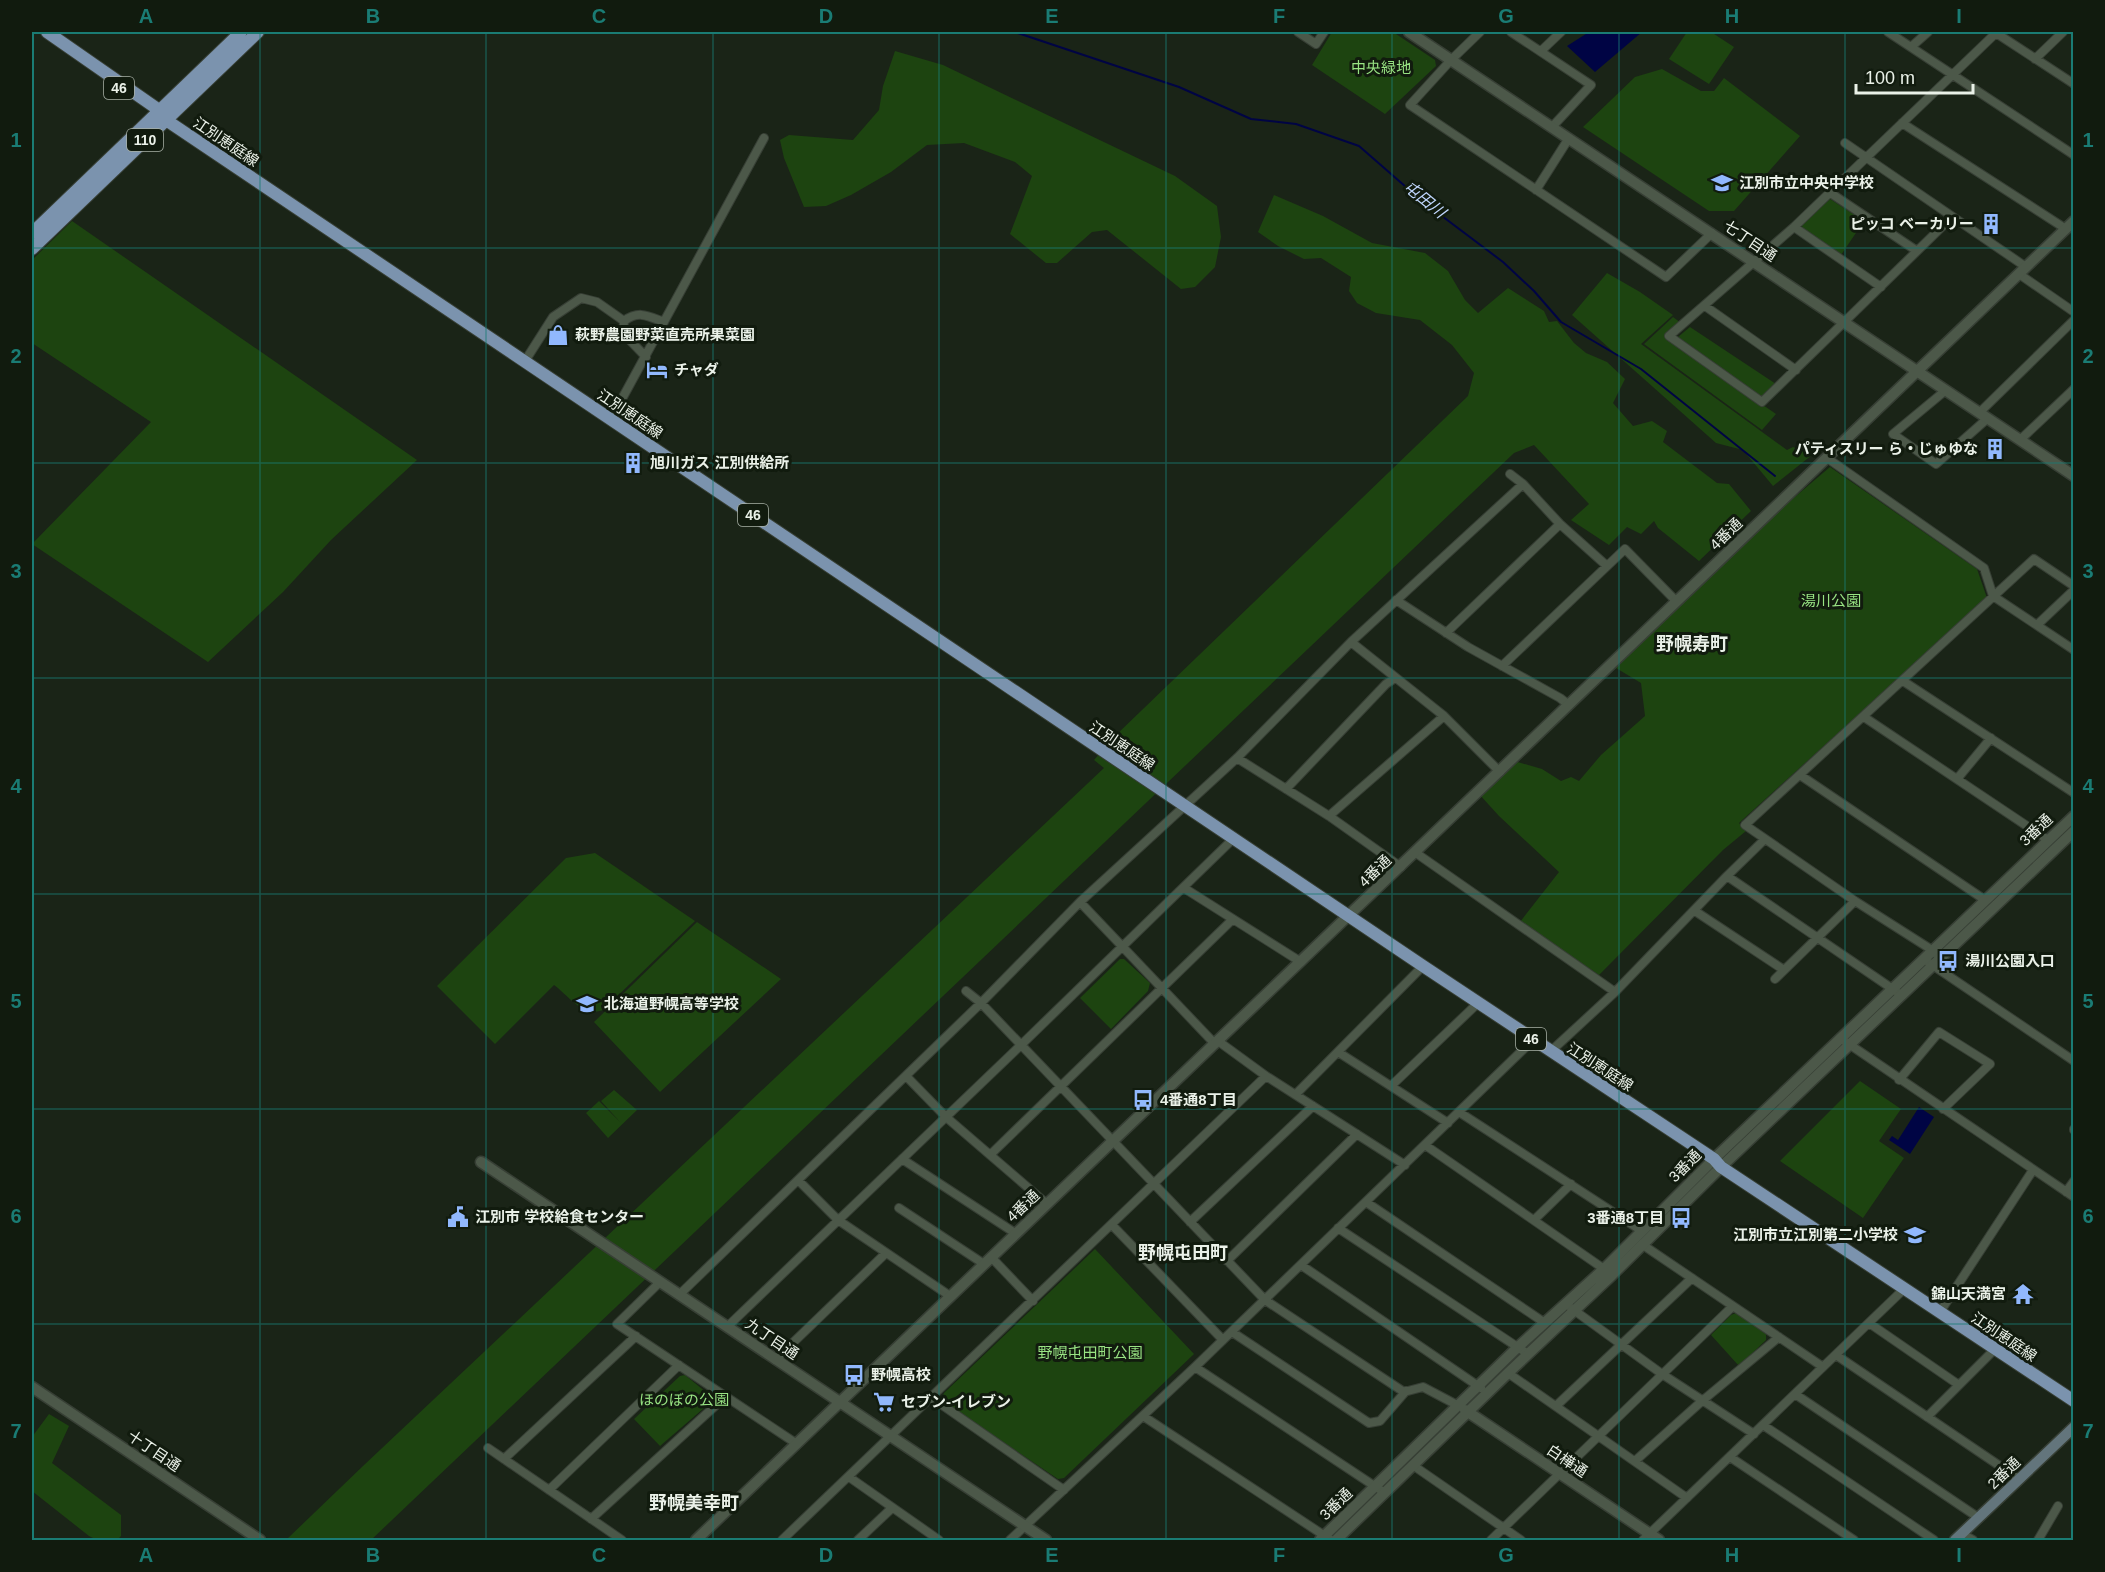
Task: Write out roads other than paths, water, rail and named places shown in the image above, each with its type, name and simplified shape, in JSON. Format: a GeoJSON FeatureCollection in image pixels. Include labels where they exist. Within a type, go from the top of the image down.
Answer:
{"type":"FeatureCollection","features":[{"type":"Feature","properties":{"kind":"main road","name":"江別恵庭線"},"geometry":{"type":"LineString","coordinates":[[47,32],[85,57],[162,115],[525,361],[1550,1052],[2073,1401]]}},
{"type":"Feature","properties":{"kind":"main road","name":"110"},"geometry":{"type":"LineString","coordinates":[[32,249],[241,32]]}},
{"type":"Feature","properties":{"kind":"main road","name":"110"},"geometry":{"type":"LineString","coordinates":[[32,233],[258,32]]}},
{"type":"Feature","properties":{"kind":"main road","name":"2番通"},"geometry":{"type":"LineString","coordinates":[[1959,1537],[2073,1427]]}},
{"type":"Feature","properties":{"kind":"street"},"geometry":{"type":"LineString","coordinates":[[1298,32],[1316,44],[1324,32]]}},
{"type":"Feature","properties":{"kind":"street","name":"七丁目通"},"geometry":{"type":"LineString","coordinates":[[1409,32],[2073,476]]}},
{"type":"Feature","properties":{"kind":"street"},"geometry":{"type":"LineString","coordinates":[[1480,32],[1410,105],[1666,277],[1712,233]]}},
{"type":"Feature","properties":{"kind":"street"},"geometry":{"type":"LineString","coordinates":[[1511,32],[1591,85],[1552,127]]}},
{"type":"Feature","properties":{"kind":"street"},"geometry":{"type":"LineString","coordinates":[[1541,51],[1561,32]]}},
{"type":"Feature","properties":{"kind":"street"},"geometry":{"type":"LineString","coordinates":[[1888,32],[2072,150]]}},
{"type":"Feature","properties":{"kind":"street"},"geometry":{"type":"LineString","coordinates":[[1911,47],[1928,32]]}},
{"type":"Feature","properties":{"kind":"street"},"geometry":{"type":"LineString","coordinates":[[1952,217],[1762,402],[1669,336],[1794,227],[1996,32],[2073,84]]}},
{"type":"Feature","properties":{"kind":"street"},"geometry":{"type":"LineString","coordinates":[[2035,59],[2063,32]]}},
{"type":"Feature","properties":{"kind":"street"},"geometry":{"type":"LineString","coordinates":[[1902,123],[2070,225]]}},
{"type":"Feature","properties":{"kind":"street"},"geometry":{"type":"LineString","coordinates":[[611,419],[765,138]]}},
{"type":"Feature","properties":{"kind":"street"},"geometry":{"type":"LineString","coordinates":[[1536,190],[1569,138]]}},
{"type":"Feature","properties":{"kind":"street"},"geometry":{"type":"LineString","coordinates":[[1845,143],[1952,217],[2073,312]]}},
{"type":"Feature","properties":{"kind":"street"},"geometry":{"type":"LineString","coordinates":[[1829,192],[1917,251]]}},
{"type":"Feature","properties":{"kind":"street","name":"4番通"},"geometry":{"type":"LineString","coordinates":[[696,1540],[2070,225]]}},
{"type":"Feature","properties":{"kind":"street"},"geometry":{"type":"LineString","coordinates":[[1794,227],[1881,287]]}},
{"type":"Feature","properties":{"kind":"street"},"geometry":{"type":"LineString","coordinates":[[525,361],[553,317],[581,298],[597,302],[624,321]]}},
{"type":"Feature","properties":{"kind":"street"},"geometry":{"type":"LineString","coordinates":[[1705,306],[1796,370]]}},
{"type":"Feature","properties":{"kind":"street"},"geometry":{"type":"LineString","coordinates":[[624,321],[633,315],[646,315],[664,322]]}},
{"type":"Feature","properties":{"kind":"street"},"geometry":{"type":"LineString","coordinates":[[1946,390],[1893,434],[1936,464],[2073,320]]}},
{"type":"Feature","properties":{"kind":"street"},"geometry":{"type":"LineString","coordinates":[[624,321],[623,333],[646,357]]}},
{"type":"Feature","properties":{"kind":"street"},"geometry":{"type":"LineString","coordinates":[[2020,440],[2073,389]]}},
{"type":"Feature","properties":{"kind":"street"},"geometry":{"type":"LineString","coordinates":[[1827,458],[1983,568],[1993,596],[2073,650]]}},
{"type":"Feature","properties":{"kind":"street"},"geometry":{"type":"LineString","coordinates":[[1510,474],[1523,484],[1560,524],[1608,566]]}},
{"type":"Feature","properties":{"kind":"street"},"geometry":{"type":"LineString","coordinates":[[679,1295],[981,1004],[1080,902],[1186,807],[1351,642],[1523,484]]}},
{"type":"Feature","properties":{"kind":"street"},"geometry":{"type":"LineString","coordinates":[[1446,633],[1560,524]]}},
{"type":"Feature","properties":{"kind":"street"},"geometry":{"type":"LineString","coordinates":[[1502,666],[1625,549],[1677,602]]}},
{"type":"Feature","properties":{"kind":"street"},"geometry":{"type":"LineString","coordinates":[[1937,963],[1932,950],[1855,901],[1745,825],[2034,559],[2073,589],[2037,625]]}},
{"type":"Feature","properties":{"kind":"street"},"geometry":{"type":"LineString","coordinates":[[1396,600],[1446,633],[1569,705]]}},
{"type":"Feature","properties":{"kind":"street"},"geometry":{"type":"LineString","coordinates":[[1351,642],[1444,716],[1500,772]]}},
{"type":"Feature","properties":{"kind":"street"},"geometry":{"type":"LineString","coordinates":[[1286,789],[1386,684],[1395,678]]}},
{"type":"Feature","properties":{"kind":"street"},"geometry":{"type":"LineString","coordinates":[[1903,681],[2073,794]]}},
{"type":"Feature","properties":{"kind":"street"},"geometry":{"type":"LineString","coordinates":[[1329,816],[1444,716]]}},
{"type":"Feature","properties":{"kind":"street"},"geometry":{"type":"LineString","coordinates":[[1864,717],[2048,840]]}},
{"type":"Feature","properties":{"kind":"street"},"geometry":{"type":"LineString","coordinates":[[1957,779],[1991,738]]}},
{"type":"Feature","properties":{"kind":"street"},"geometry":{"type":"LineString","coordinates":[[1237,758],[1329,816],[1401,867]]}},
{"type":"Feature","properties":{"kind":"street"},"geometry":{"type":"LineString","coordinates":[[1800,775],[1985,900]]}},
{"type":"Feature","properties":{"kind":"street","name":"3番通"},"geometry":{"type":"LineString","coordinates":[[1608,1272],[1642,1231],[1718,1163],[1844,1042],[1892,988],[2073,816]]}},
{"type":"Feature","properties":{"kind":"street","name":"3番通"},"geometry":{"type":"LineString","coordinates":[[1844,1042],[1901,996],[1937,963],[2073,831]]}},
{"type":"Feature","properties":{"kind":"street"},"geometry":{"type":"LineString","coordinates":[[727,1327],[1184,888],[1233,838]]}},
{"type":"Feature","properties":{"kind":"street"},"geometry":{"type":"LineString","coordinates":[[1550,1052],[1615,992],[1765,839]]}},
{"type":"Feature","properties":{"kind":"street"},"geometry":{"type":"LineString","coordinates":[[1416,853],[1615,992]]}},
{"type":"Feature","properties":{"kind":"street"},"geometry":{"type":"LineString","coordinates":[[1727,876],[1818,936],[1901,996]]}},
{"type":"Feature","properties":{"kind":"street"},"geometry":{"type":"LineString","coordinates":[[1184,888],[1301,962]]}},
{"type":"Feature","properties":{"kind":"street"},"geometry":{"type":"LineString","coordinates":[[1774,979],[1855,901]]}},
{"type":"Feature","properties":{"kind":"street"},"geometry":{"type":"LineString","coordinates":[[1080,902],[1216,1043],[1405,1165]]}},
{"type":"Feature","properties":{"kind":"street"},"geometry":{"type":"LineString","coordinates":[[1695,911],[1784,970]]}},
{"type":"Feature","properties":{"kind":"street"},"geometry":{"type":"LineString","coordinates":[[990,1155],[1233,919]]}},
{"type":"Feature","properties":{"kind":"street"},"geometry":{"type":"LineString","coordinates":[[1923,958],[1937,963],[2073,1061]]}},
{"type":"Feature","properties":{"kind":"street"},"geometry":{"type":"LineString","coordinates":[[1296,1094],[1423,966]]}},
{"type":"Feature","properties":{"kind":"street"},"geometry":{"type":"LineString","coordinates":[[966,991],[1021,1045],[1265,1300],[1404,1392],[1424,1387],[1459,1406]]}},
{"type":"Feature","properties":{"kind":"street"},"geometry":{"type":"LineString","coordinates":[[1391,1086],[1478,1003]]}},
{"type":"Feature","properties":{"kind":"street"},"geometry":{"type":"LineString","coordinates":[[1899,1080],[1939,1032],[1990,1064],[1943,1109]]}},
{"type":"Feature","properties":{"kind":"street"},"geometry":{"type":"LineString","coordinates":[[1010,1540],[1232,1332],[1533,1040]]}},
{"type":"Feature","properties":{"kind":"street"},"geometry":{"type":"LineString","coordinates":[[1844,1042],[2070,1194],[2073,1181]]}},
{"type":"Feature","properties":{"kind":"street"},"geometry":{"type":"LineString","coordinates":[[1338,1052],[1448,1123]]}},
{"type":"Feature","properties":{"kind":"street"},"geometry":{"type":"LineString","coordinates":[[906,1076],[946,1117],[1047,1204]]}},
{"type":"Feature","properties":{"kind":"street"},"geometry":{"type":"LineString","coordinates":[[782,1540],[891,1438],[1266,1076]]}},
{"type":"Feature","properties":{"kind":"street"},"geometry":{"type":"LineString","coordinates":[[1190,1222],[1313,1106]]}},
{"type":"Feature","properties":{"kind":"street"},"geometry":{"type":"LineString","coordinates":[[1459,1112],[1642,1231]]}},
{"type":"Feature","properties":{"kind":"street"},"geometry":{"type":"LineString","coordinates":[[1227,1261],[1357,1134]]}},
{"type":"Feature","properties":{"kind":"street"},"geometry":{"type":"LineString","coordinates":[[1425,1145],[1608,1272]]}},
{"type":"Feature","properties":{"kind":"street"},"geometry":{"type":"LineString","coordinates":[[902,1159],[1016,1233]]}},
{"type":"Feature","properties":{"kind":"street","name":"九丁目通"},"geometry":{"type":"LineString","coordinates":[[481,1162],[1046,1540]]}},
{"type":"Feature","properties":{"kind":"street","name":"3番通"},"geometry":{"type":"LineString","coordinates":[[1325,1539],[1380,1490],[1414,1466],[1528,1354],[1570,1308],[1608,1272],[1643,1245],[1718,1163]]}},
{"type":"Feature","properties":{"kind":"street"},"geometry":{"type":"LineString","coordinates":[[1940,1312],[2033,1170]]}},
{"type":"Feature","properties":{"kind":"street"},"geometry":{"type":"LineString","coordinates":[[798,1180],[838,1220],[951,1296]]}},
{"type":"Feature","properties":{"kind":"street"},"geometry":{"type":"LineString","coordinates":[[1534,1220],[1571,1184]]}},
{"type":"Feature","properties":{"kind":"street"},"geometry":{"type":"LineString","coordinates":[[1366,1202],[1545,1323]]}},
{"type":"Feature","properties":{"kind":"street"},"geometry":{"type":"LineString","coordinates":[[898,1208],[988,1260],[1033,1301]]}},
{"type":"Feature","properties":{"kind":"street"},"geometry":{"type":"LineString","coordinates":[[1112,1225],[1223,1340]]}},
{"type":"Feature","properties":{"kind":"street"},"geometry":{"type":"LineString","coordinates":[[1338,1228],[1528,1354]]}},
{"type":"Feature","properties":{"kind":"street"},"geometry":{"type":"LineString","coordinates":[[1643,1245],[1823,1367]]}},
{"type":"Feature","properties":{"kind":"street"},"geometry":{"type":"LineString","coordinates":[[775,1360],[886,1252]]}},
{"type":"Feature","properties":{"kind":"street"},"geometry":{"type":"LineString","coordinates":[[1300,1265],[1489,1393]]}},
{"type":"Feature","properties":{"kind":"street"},"geometry":{"type":"LineString","coordinates":[[1556,1406],[1692,1278]]}},
{"type":"Feature","properties":{"kind":"street"},"geometry":{"type":"LineString","coordinates":[[660,1282],[617,1324],[797,1444]]}},
{"type":"Feature","properties":{"kind":"street"},"geometry":{"type":"LineString","coordinates":[[1650,1538],[1687,1498],[1904,1289]]}},
{"type":"Feature","properties":{"kind":"street"},"geometry":{"type":"LineString","coordinates":[[1491,1540],[1732,1306]]}},
{"type":"Feature","properties":{"kind":"street"},"geometry":{"type":"LineString","coordinates":[[1570,1308],[1662,1374],[1754,1434]]}},
{"type":"Feature","properties":{"kind":"street","name":"3番通"},"geometry":{"type":"LineString","coordinates":[[1336,1540],[1459,1406],[1518,1347],[1545,1323],[1570,1308]]}},
{"type":"Feature","properties":{"kind":"street"},"geometry":{"type":"LineString","coordinates":[[1869,1323],[1959,1385]]}},
{"type":"Feature","properties":{"kind":"street"},"geometry":{"type":"LineString","coordinates":[[1232,1332],[1369,1422],[1380,1421],[1406,1391]]}},
{"type":"Feature","properties":{"kind":"street"},"geometry":{"type":"LineString","coordinates":[[504,1459],[636,1336]]}},
{"type":"Feature","properties":{"kind":"street"},"geometry":{"type":"LineString","coordinates":[[1635,1461],[1779,1337]]}},
{"type":"Feature","properties":{"kind":"street"},"geometry":{"type":"LineString","coordinates":[[1927,1417],[1995,1349]]}},
{"type":"Feature","properties":{"kind":"street"},"geometry":{"type":"LineString","coordinates":[[1836,1355],[2019,1479]]}},
{"type":"Feature","properties":{"kind":"street"},"geometry":{"type":"LineString","coordinates":[[549,1490],[679,1365]]}},
{"type":"Feature","properties":{"kind":"street"},"geometry":{"type":"LineString","coordinates":[[1195,1367],[1380,1490]]}},
{"type":"Feature","properties":{"kind":"street"},"geometry":{"type":"LineString","coordinates":[[1508,1373],[1687,1498]]}},
{"type":"Feature","properties":{"kind":"street","name":"十丁目通"},"geometry":{"type":"LineString","coordinates":[[32,1387],[260,1540]]}},
{"type":"Feature","properties":{"kind":"street"},"geometry":{"type":"LineString","coordinates":[[1795,1394],[1979,1518]]}},
{"type":"Feature","properties":{"kind":"street"},"geometry":{"type":"LineString","coordinates":[[591,1519],[726,1396]]}},
{"type":"Feature","properties":{"kind":"street"},"geometry":{"type":"LineString","coordinates":[[932,1398],[1064,1490]]}},
{"type":"Feature","properties":{"kind":"street","name":"白樺通"},"geometry":{"type":"LineString","coordinates":[[1459,1406],[1650,1538]]}},
{"type":"Feature","properties":{"kind":"street"},"geometry":{"type":"LineString","coordinates":[[1143,1416],[1325,1539]]}},
{"type":"Feature","properties":{"kind":"street"},"geometry":{"type":"LineString","coordinates":[[1763,1425],[1934,1540]]}},
{"type":"Feature","properties":{"kind":"street"},"geometry":{"type":"LineString","coordinates":[[488,1448],[622,1540]]}},
{"type":"Feature","properties":{"kind":"street"},"geometry":{"type":"LineString","coordinates":[[1730,1457],[1854,1540]]}},
{"type":"Feature","properties":{"kind":"street"},"geometry":{"type":"LineString","coordinates":[[1414,1466],[1521,1540]]}},
{"type":"Feature","properties":{"kind":"street"},"geometry":{"type":"LineString","coordinates":[[849,1477],[937,1540]]}},
{"type":"Feature","properties":{"kind":"street"},"geometry":{"type":"LineString","coordinates":[[2038,1540],[2058,1506]]}},
{"type":"Feature","properties":{"kind":"street"},"geometry":{"type":"LineString","coordinates":[[858,1540],[892,1508]]}},
{"type":"Feature","properties":{"kind":"street"},"geometry":{"type":"LineString","coordinates":[[1959,1537],[1972,1540]]}},
{"type":"Feature","properties":{"kind":"waterway","name":"屯田川"},"geometry":{"type":"LineString","coordinates":[[1015,32],[1179,87],[1251,119],[1296,124],[1359,146],[1422,201],[1503,262],[1534,291],[1561,322],[1641,369],[1775,476]]}},
{"type":"Feature","properties":{"kind":"place","name":"江別市立中央中学校"},"geometry":{"type":"Point","coordinates":[1722,183]}},
{"type":"Feature","properties":{"kind":"place","name":"ピッコ ベーカリー"},"geometry":{"type":"Point","coordinates":[1991,224]}},
{"type":"Feature","properties":{"kind":"place","name":"萩野農園野菜直売所果菜園"},"geometry":{"type":"Point","coordinates":[558,335]}},
{"type":"Feature","properties":{"kind":"place","name":"チャダ"},"geometry":{"type":"Point","coordinates":[657,370]}},
{"type":"Feature","properties":{"kind":"place","name":"パティスリー ら・じゅゆな"},"geometry":{"type":"Point","coordinates":[1995,449]}},
{"type":"Feature","properties":{"kind":"place","name":"旭川ガス 江別供給所"},"geometry":{"type":"Point","coordinates":[633,463]}},
{"type":"Feature","properties":{"kind":"place","name":"湯川公園入口"},"geometry":{"type":"Point","coordinates":[1948,961]}},
{"type":"Feature","properties":{"kind":"place","name":"北海道野幌高等学校"},"geometry":{"type":"Point","coordinates":[587,1004]}},
{"type":"Feature","properties":{"kind":"place","name":"4番通8丁目"},"geometry":{"type":"Point","coordinates":[1143,1100]}},
{"type":"Feature","properties":{"kind":"place","name":"江別市 学校給食センター"},"geometry":{"type":"Point","coordinates":[458,1217]}},
{"type":"Feature","properties":{"kind":"place","name":"3番通8丁目"},"geometry":{"type":"Point","coordinates":[1681,1218]}},
{"type":"Feature","properties":{"kind":"place","name":"江別市立江別第二小学校"},"geometry":{"type":"Point","coordinates":[1915,1235]}},
{"type":"Feature","properties":{"kind":"place","name":"錦山天満宮"},"geometry":{"type":"Point","coordinates":[2023,1294]}},
{"type":"Feature","properties":{"kind":"place","name":"野幌高校"},"geometry":{"type":"Point","coordinates":[854,1375]}},
{"type":"Feature","properties":{"kind":"place","name":"セブン-イレブン"},"geometry":{"type":"Point","coordinates":[884,1402]}},
{"type":"Feature","properties":{"kind":"district","name":"野幌寿町"},"geometry":{"type":"Point","coordinates":[1692,644]}},
{"type":"Feature","properties":{"kind":"district","name":"野幌屯田町"},"geometry":{"type":"Point","coordinates":[1183,1253]}},
{"type":"Feature","properties":{"kind":"district","name":"野幌美幸町"},"geometry":{"type":"Point","coordinates":[694,1503]}},
{"type":"Feature","properties":{"kind":"park label","name":"中央緑地"},"geometry":{"type":"Point","coordinates":[1381,68]}},
{"type":"Feature","properties":{"kind":"park label","name":"湯川公園"},"geometry":{"type":"Point","coordinates":[1831,601]}},
{"type":"Feature","properties":{"kind":"park label","name":"野幌屯田町公園"},"geometry":{"type":"Point","coordinates":[1090,1353]}},
{"type":"Feature","properties":{"kind":"park label","name":"ほのぼの公園"},"geometry":{"type":"Point","coordinates":[684,1400]}}]}
